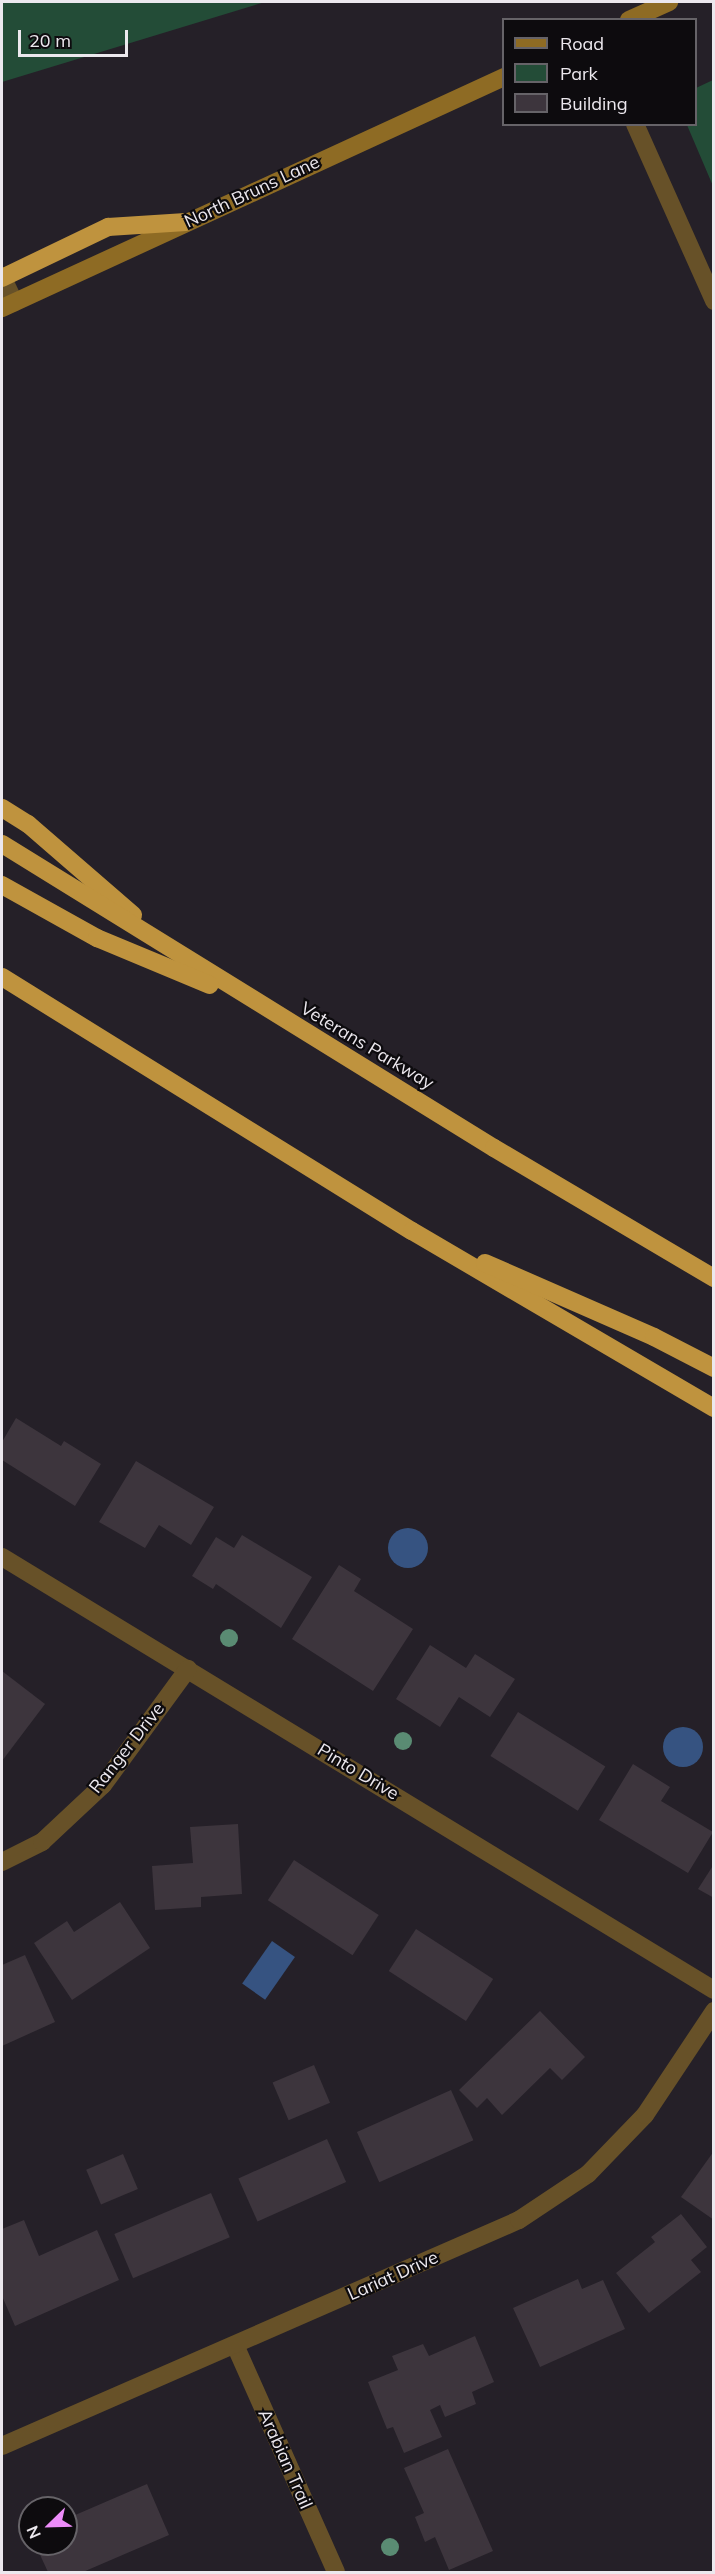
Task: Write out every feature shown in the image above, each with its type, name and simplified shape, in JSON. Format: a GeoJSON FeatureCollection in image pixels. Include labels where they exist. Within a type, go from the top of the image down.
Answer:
{"type":"FeatureCollection","features":[{"type":"Feature","properties":{"kind":"highway"},"geometry":{"type":"LineString","coordinates":[[2,277],[108,226],[186,222]]}},
{"type":"Feature","properties":{"kind":"highway"},"geometry":{"type":"LineString","coordinates":[[2,808],[28,824],[177,954]]}},
{"type":"Feature","properties":{"kind":"highway","name":"Veterans Parkway"},"geometry":{"type":"LineString","coordinates":[[2,844],[259,1005],[714,1278]]}},
{"type":"Feature","properties":{"kind":"highway"},"geometry":{"type":"LineString","coordinates":[[2,885],[97,938],[259,1005]]}},
{"type":"Feature","properties":{"kind":"highway"},"geometry":{"type":"LineString","coordinates":[[2,977],[412,1231],[714,1408]]}},
{"type":"Feature","properties":{"kind":"highway"},"geometry":{"type":"LineString","coordinates":[[412,1231],[654,1337],[714,1368]]}},
{"type":"Feature","properties":{"kind":"main road"},"geometry":{"type":"LineString","coordinates":[[633,18],[669,2]]}},
{"type":"Feature","properties":{"kind":"main road","name":"North Bruns Lane"},"geometry":{"type":"LineString","coordinates":[[8,305],[502,77]]}},
{"type":"Feature","properties":{"kind":"street"},"geometry":{"type":"LineString","coordinates":[[636,126],[714,302]]}},
{"type":"Feature","properties":{"kind":"street"},"geometry":{"type":"LineString","coordinates":[[2,277],[8,305]]}},
{"type":"Feature","properties":{"kind":"street","name":"Pinto Drive"},"geometry":{"type":"LineString","coordinates":[[2,1557],[714,1990]]}},
{"type":"Feature","properties":{"kind":"street","name":"Ranger Drive"},"geometry":{"type":"LineString","coordinates":[[2,1862],[42,1842],[103,1785],[188,1669]]}},
{"type":"Feature","properties":{"kind":"street","name":"Lariat Drive"},"geometry":{"type":"LineString","coordinates":[[2,2446],[519,2220],[588,2174],[645,2115],[714,2012]]}},
{"type":"Feature","properties":{"kind":"street","name":"Arabian Trail"},"geometry":{"type":"LineString","coordinates":[[235,2345],[336,2572]]}},
{"type":"Feature","properties":{"kind":"green space"},"geometry":{"type":"Polygon","coordinates":[[[2,2],[265,2],[2,82],[2,2]]]}},
{"type":"Feature","properties":{"kind":"green space"},"geometry":{"type":"Polygon","coordinates":[[[713,80],[713,186],[687,126],[697,126],[697,88],[713,80]]]}},
{"type":"Feature","properties":{"kind":"water"},"geometry":{"type":"Polygon","coordinates":[[[408,1528],[422,1534],[428,1548],[422,1562],[408,1568],[394,1562],[388,1548],[394,1534],[408,1528]]]}},
{"type":"Feature","properties":{"kind":"water"},"geometry":{"type":"Polygon","coordinates":[[[683,1727],[697,1733],[703,1747],[697,1761],[683,1767],[669,1761],[663,1747],[669,1733],[683,1727]]]}},
{"type":"Feature","properties":{"kind":"water"},"geometry":{"type":"Polygon","coordinates":[[[272,1941],[295,1957],[265,2000],[242,1984],[272,1941]]]}},
{"type":"Feature","properties":{"kind":"building"},"geometry":{"type":"Polygon","coordinates":[[[16,1418],[61,1446],[64,1441],[101,1464],[75,1506],[2,1460],[2,1442],[16,1418]]]}},
{"type":"Feature","properties":{"kind":"building"},"geometry":{"type":"Polygon","coordinates":[[[136,1461],[214,1507],[191,1545],[159,1525],[145,1548],[99,1522],[136,1461]]]}},
{"type":"Feature","properties":{"kind":"building"},"geometry":{"type":"Polygon","coordinates":[[[242,1535],[312,1577],[281,1628],[216,1584],[213,1589],[192,1576],[216,1537],[234,1548],[242,1535]]]}},
{"type":"Feature","properties":{"kind":"building"},"geometry":{"type":"Polygon","coordinates":[[[339,1565],[361,1579],[354,1591],[413,1629],[373,1691],[292,1639],[339,1565]]]}},
{"type":"Feature","properties":{"kind":"building"},"geometry":{"type":"Polygon","coordinates":[[[430,1645],[466,1668],[475,1654],[515,1679],[490,1717],[459,1697],[440,1727],[396,1699],[430,1645]]]}},
{"type":"Feature","properties":{"kind":"building"},"geometry":{"type":"Polygon","coordinates":[[[2,1671],[45,1704],[2,1761],[2,1671]]]}},
{"type":"Feature","properties":{"kind":"building"},"geometry":{"type":"Polygon","coordinates":[[[518,1712],[605,1767],[578,1811],[490,1756],[518,1712]]]}},
{"type":"Feature","properties":{"kind":"building"},"geometry":{"type":"Polygon","coordinates":[[[633,1764],[670,1787],[661,1801],[713,1832],[688,1873],[599,1820],[633,1764]]]}},
{"type":"Feature","properties":{"kind":"building"},"geometry":{"type":"Polygon","coordinates":[[[238,1824],[242,1894],[201,1897],[201,1907],[155,1910],[152,1866],[193,1863],[190,1827],[238,1824]]]}},
{"type":"Feature","properties":{"kind":"building"},"geometry":{"type":"Polygon","coordinates":[[[294,1860],[379,1915],[353,1955],[268,1900],[294,1860]]]}},
{"type":"Feature","properties":{"kind":"building"},"geometry":{"type":"Polygon","coordinates":[[[714,1864],[714,1898],[698,1889],[714,1864]]]}},
{"type":"Feature","properties":{"kind":"building"},"geometry":{"type":"Polygon","coordinates":[[[120,1902],[150,1948],[72,2000],[34,1943],[67,1921],[74,1932],[120,1902]]]}},
{"type":"Feature","properties":{"kind":"building"},"geometry":{"type":"Polygon","coordinates":[[[416,1929],[493,1979],[466,2021],[389,1971],[416,1929]]]}},
{"type":"Feature","properties":{"kind":"building"},"geometry":{"type":"Polygon","coordinates":[[[25,1955],[55,2022],[2,2046],[2,1965],[25,1955]]]}},
{"type":"Feature","properties":{"kind":"building"},"geometry":{"type":"Polygon","coordinates":[[[540,2011],[585,2057],[562,2080],[550,2068],[502,2115],[487,2098],[477,2108],[459,2090],[540,2011]]]}},
{"type":"Feature","properties":{"kind":"building"},"geometry":{"type":"Polygon","coordinates":[[[314,2065],[330,2103],[289,2120],[273,2083],[314,2065]]]}},
{"type":"Feature","properties":{"kind":"building"},"geometry":{"type":"Polygon","coordinates":[[[451,2090],[473,2140],[379,2182],[357,2132],[451,2090]]]}},
{"type":"Feature","properties":{"kind":"building"},"geometry":{"type":"Polygon","coordinates":[[[327,2139],[346,2182],[258,2221],[238,2178],[327,2139]]]}},
{"type":"Feature","properties":{"kind":"building"},"geometry":{"type":"Polygon","coordinates":[[[714,2151],[714,2220],[681,2197],[714,2151]]]}},
{"type":"Feature","properties":{"kind":"building"},"geometry":{"type":"Polygon","coordinates":[[[123,2154],[138,2189],[101,2205],[86,2170],[123,2154]]]}},
{"type":"Feature","properties":{"kind":"building"},"geometry":{"type":"Polygon","coordinates":[[[211,2193],[230,2237],[133,2278],[114,2234],[211,2193]]]}},
{"type":"Feature","properties":{"kind":"building"},"geometry":{"type":"Polygon","coordinates":[[[681,2214],[707,2247],[691,2260],[701,2272],[649,2313],[616,2273],[655,2242],[651,2237],[681,2214]]]}},
{"type":"Feature","properties":{"kind":"building"},"geometry":{"type":"Polygon","coordinates":[[[24,2220],[39,2256],[97,2230],[119,2280],[15,2326],[2,2296],[2,2229],[24,2220]]]}},
{"type":"Feature","properties":{"kind":"building"},"geometry":{"type":"Polygon","coordinates":[[[578,2279],[582,2289],[603,2280],[625,2329],[540,2367],[513,2308],[578,2279]]]}},
{"type":"Feature","properties":{"kind":"building"},"geometry":{"type":"Polygon","coordinates":[[[475,2336],[494,2382],[472,2392],[476,2404],[445,2417],[440,2405],[430,2410],[442,2437],[404,2453],[393,2427],[387,2429],[368,2382],[398,2370],[392,2356],[423,2344],[429,2356],[475,2336]]]}},
{"type":"Feature","properties":{"kind":"building"},"geometry":{"type":"Polygon","coordinates":[[[448,2449],[493,2551],[449,2570],[435,2537],[425,2542],[415,2517],[424,2513],[404,2468],[448,2449]]]}},
{"type":"Feature","properties":{"kind":"building"},"geometry":{"type":"Polygon","coordinates":[[[147,2484],[169,2535],[83,2572],[48,2572],[41,2556],[78,2556],[78,2514],[147,2484]]]}}]}
